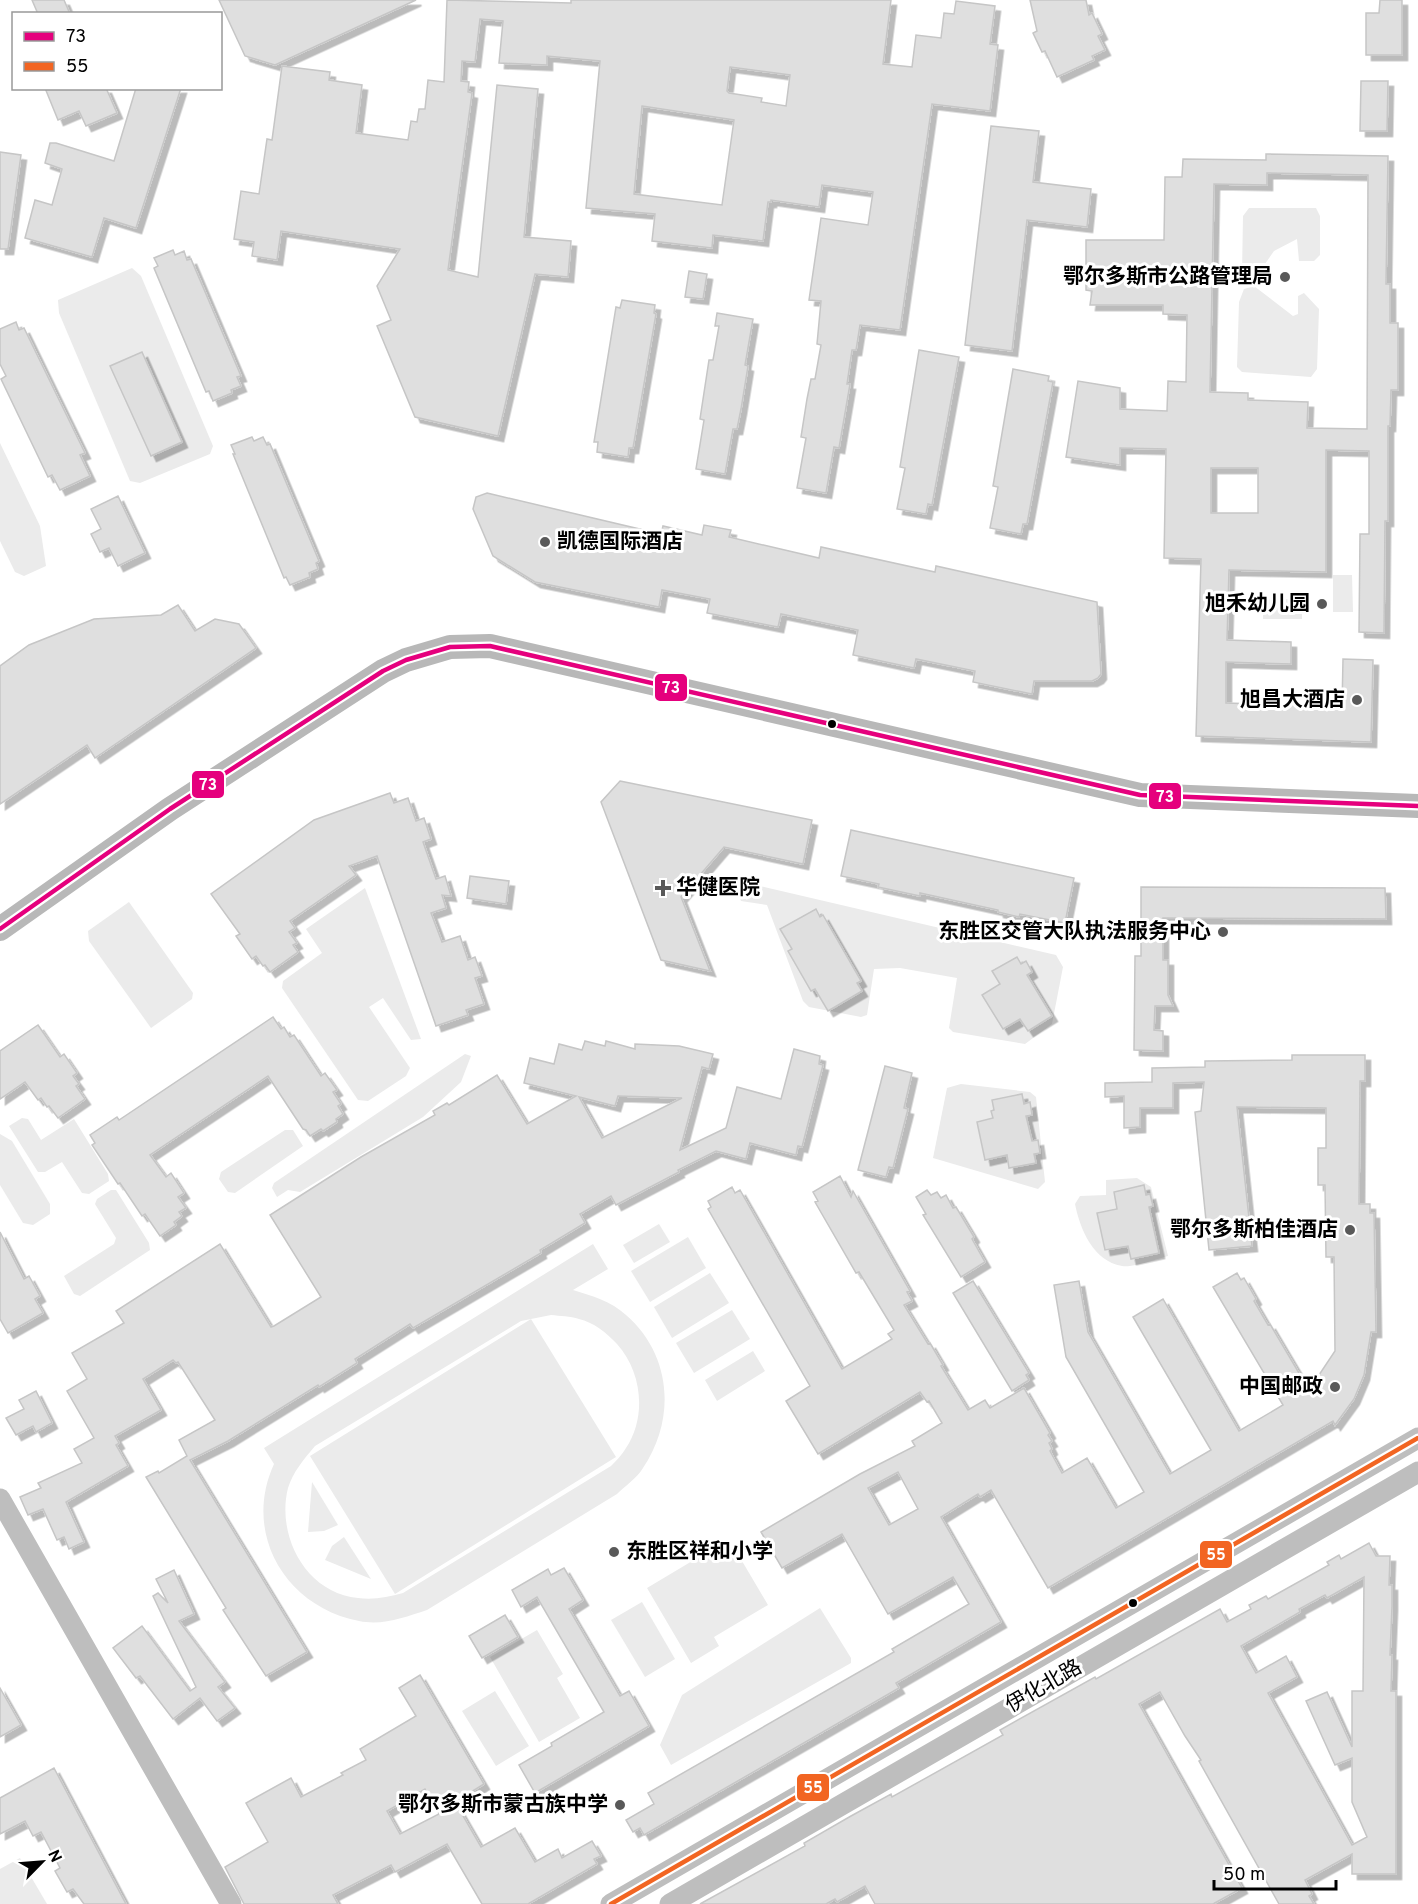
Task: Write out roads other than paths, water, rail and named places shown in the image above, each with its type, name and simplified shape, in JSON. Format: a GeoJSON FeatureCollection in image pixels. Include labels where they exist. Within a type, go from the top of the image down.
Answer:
{"type":"FeatureCollection","features":[{"type":"Feature","properties":{"kind":"main road"},"geometry":{"type":"LineString","coordinates":[[0,929],[170,810],[382,671],[406,660],[450,647],[490,646],[1140,795],[1418,806]]}},
{"type":"Feature","properties":{"kind":"street","name":"伊化北路"},"geometry":{"type":"LineString","coordinates":[[611,1904],[1418,1438]]}},
{"type":"Feature","properties":{"kind":"street","name":"伊化北路"},"geometry":{"type":"LineString","coordinates":[[670,1904],[1418,1472]]}},
{"type":"Feature","properties":{"kind":"street"},"geometry":{"type":"LineString","coordinates":[[0,1499],[231,1904]]}},
{"type":"Feature","properties":{"kind":"place","name":"鄂尔多斯市公路管理局"},"geometry":{"type":"Point","coordinates":[1285,277]}},
{"type":"Feature","properties":{"kind":"place","name":"凯德国际酒店"},"geometry":{"type":"Point","coordinates":[545,542]}},
{"type":"Feature","properties":{"kind":"place","name":"旭禾幼儿园"},"geometry":{"type":"Point","coordinates":[1322,604]}},
{"type":"Feature","properties":{"kind":"place","name":"旭昌大酒店"},"geometry":{"type":"Point","coordinates":[1357,700]}},
{"type":"Feature","properties":{"kind":"place","name":"华健医院"},"geometry":{"type":"Point","coordinates":[663,888]}},
{"type":"Feature","properties":{"kind":"place","name":"东胜区交管大队执法服务中心"},"geometry":{"type":"Point","coordinates":[1223,932]}},
{"type":"Feature","properties":{"kind":"place","name":"鄂尔多斯柏佳酒店"},"geometry":{"type":"Point","coordinates":[1350,1230]}},
{"type":"Feature","properties":{"kind":"place","name":"中国邮政"},"geometry":{"type":"Point","coordinates":[1335,1387]}},
{"type":"Feature","properties":{"kind":"place","name":"东胜区祥和小学"},"geometry":{"type":"Point","coordinates":[614,1552]}},
{"type":"Feature","properties":{"kind":"place","name":"鄂尔多斯市蒙古族中学"},"geometry":{"type":"Point","coordinates":[620,1805]}}]}
